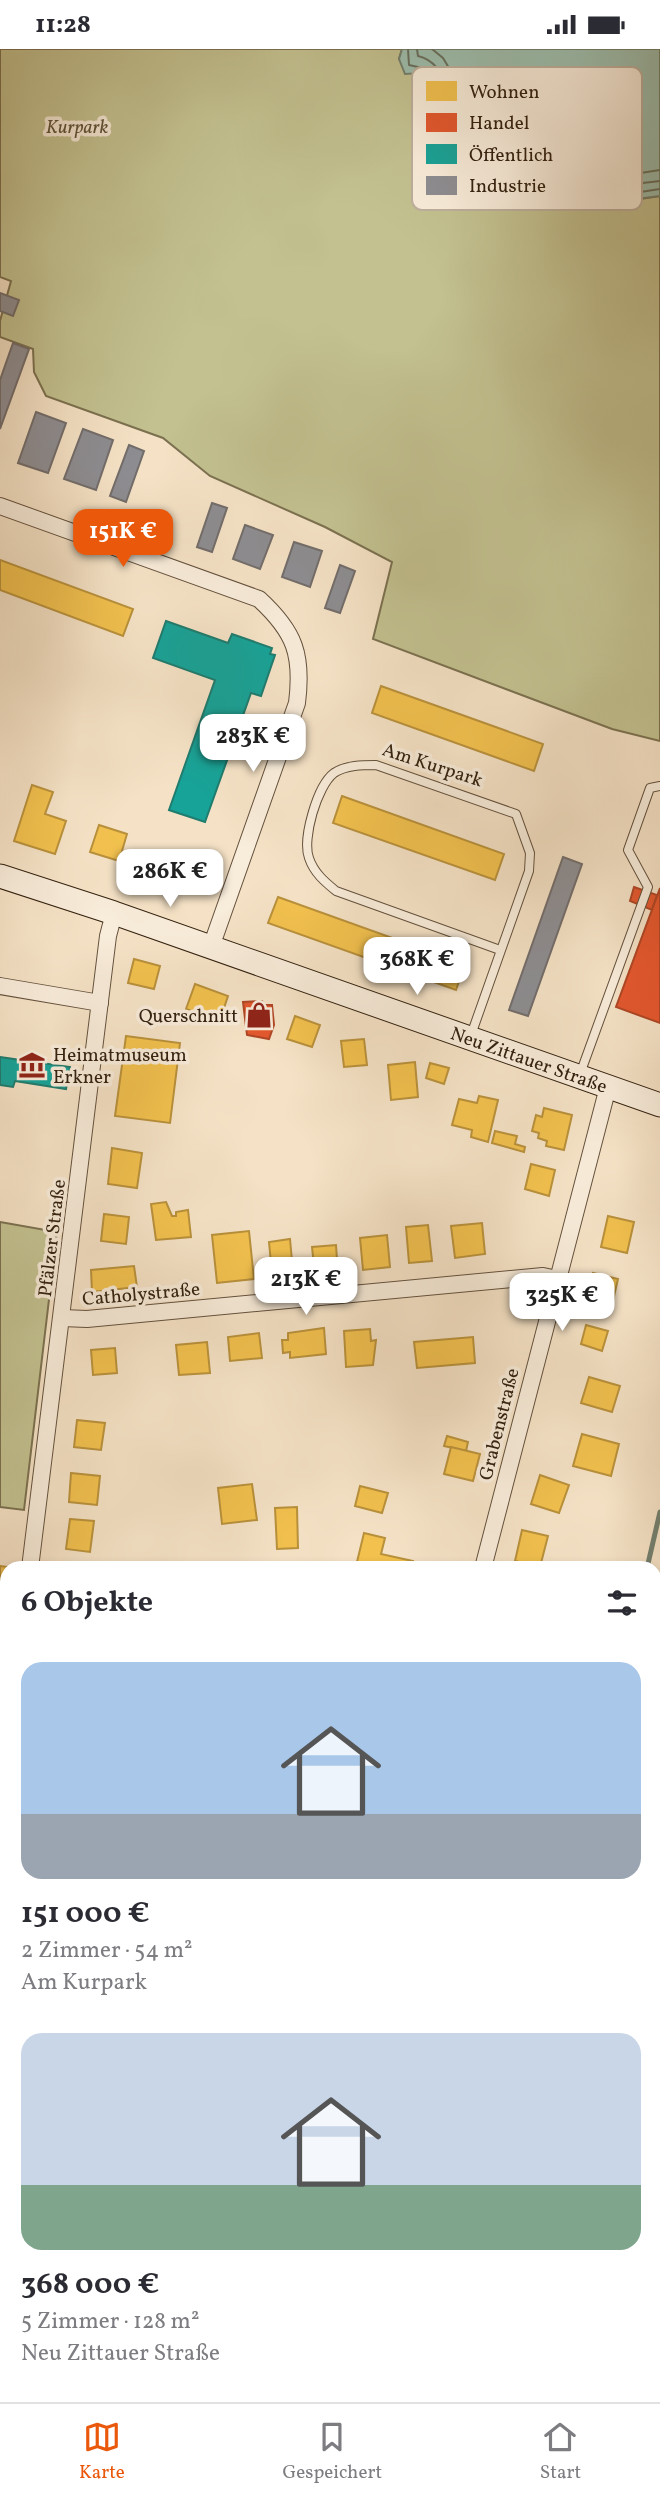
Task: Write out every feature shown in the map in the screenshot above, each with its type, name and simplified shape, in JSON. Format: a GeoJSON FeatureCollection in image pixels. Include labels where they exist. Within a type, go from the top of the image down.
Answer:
{"type":"FeatureCollection","features":[{"type":"Feature","properties":{"kind":"main road","name":"Neu Zittauer Straße"},"geometry":{"type":"LineString","coordinates":[[0,876],[114,913],[660,1105]]}},
{"type":"Feature","properties":{"kind":"street"},"geometry":{"type":"LineString","coordinates":[[0,506],[259,599],[279,618],[294,643],[301,666],[297,702],[211,947]]}},
{"type":"Feature","properties":{"kind":"street","name":"Pfälzer Straße"},"geometry":{"type":"LineString","coordinates":[[31,1561],[108,936],[114,913]]}},
{"type":"Feature","properties":{"kind":"street"},"geometry":{"type":"LineString","coordinates":[[0,986],[100,1003]]}},
{"type":"Feature","properties":{"kind":"street","name":"Grabenstraße"},"geometry":{"type":"LineString","coordinates":[[485,1561],[608,1087]]}},
{"type":"Feature","properties":{"kind":"street","name":"Catholystraße"},"geometry":{"type":"LineString","coordinates":[[62,1318],[87,1319],[543,1276],[556,1279]]}},
{"type":"Feature","properties":{"kind":"lane","name":"Am Kurpark"},"geometry":{"type":"LineString","coordinates":[[469,1039],[529,871],[530,853],[516,814],[376,765],[352,766],[333,773],[319,795],[306,836],[308,857],[318,875],[336,891],[500,950]]}},
{"type":"Feature","properties":{"kind":"lane"},"geometry":{"type":"LineString","coordinates":[[579,1077],[648,887],[628,850],[650,788],[660,786]]}},
{"type":"Feature","properties":{"kind":"green space","name":"Kurpark"},"geometry":{"type":"Polygon","coordinates":[[[0,49],[402,49],[399,59],[412,67],[412,210],[642,210],[642,199],[660,196],[660,741],[612,729],[373,639],[392,562],[325,527],[210,476],[163,438],[46,396],[34,372],[33,349],[0,337],[0,321],[11,281],[0,277],[0,49]]]}},
{"type":"Feature","properties":{"kind":"green space"},"geometry":{"type":"Polygon","coordinates":[[[0,1222],[57,1232],[24,1510],[0,1507],[0,1222]]]}},
{"type":"Feature","properties":{"kind":"water"},"geometry":{"type":"Polygon","coordinates":[[[402,49],[660,49],[660,196],[642,198],[642,67],[412,67],[412,74],[405,74],[399,59],[402,49]]]}},
{"type":"Feature","properties":{"kind":"building: Wohnen"},"geometry":{"type":"Polygon","coordinates":[[[0,560],[133,609],[123,636],[0,590],[0,560]]]}},
{"type":"Feature","properties":{"kind":"building: Wohnen"},"geometry":{"type":"Polygon","coordinates":[[[381,686],[543,744],[534,771],[372,713],[381,686]]]}},
{"type":"Feature","properties":{"kind":"building: Wohnen"},"geometry":{"type":"Polygon","coordinates":[[[32,785],[53,792],[45,814],[66,821],[55,854],[14,841],[32,785]]]}},
{"type":"Feature","properties":{"kind":"building: Wohnen"},"geometry":{"type":"Polygon","coordinates":[[[342,796],[504,854],[495,880],[333,823],[342,796]]]}},
{"type":"Feature","properties":{"kind":"building: Wohnen"},"geometry":{"type":"Polygon","coordinates":[[[99,825],[127,834],[119,861],[90,852],[99,825]]]}},
{"type":"Feature","properties":{"kind":"building: Wohnen"},"geometry":{"type":"Polygon","coordinates":[[[278,897],[465,964],[456,990],[268,923],[278,897]]]}},
{"type":"Feature","properties":{"kind":"building: Wohnen"},"geometry":{"type":"Polygon","coordinates":[[[134,959],[160,966],[154,989],[128,983],[134,959]]]}},
{"type":"Feature","properties":{"kind":"building: Wohnen"},"geometry":{"type":"Polygon","coordinates":[[[195,984],[228,996],[220,1020],[186,1009],[195,984]]]}},
{"type":"Feature","properties":{"kind":"building: Wohnen"},"geometry":{"type":"Polygon","coordinates":[[[295,1016],[320,1025],[312,1047],[287,1039],[295,1016]]]}},
{"type":"Feature","properties":{"kind":"building: Wohnen"},"geometry":{"type":"Polygon","coordinates":[[[126,1036],[180,1043],[170,1123],[115,1116],[126,1036]]]}},
{"type":"Feature","properties":{"kind":"building: Wohnen"},"geometry":{"type":"Polygon","coordinates":[[[364,1039],[367,1065],[344,1067],[341,1041],[364,1039]]]}},
{"type":"Feature","properties":{"kind":"building: Wohnen"},"geometry":{"type":"Polygon","coordinates":[[[415,1062],[418,1097],[391,1100],[388,1065],[415,1062]]]}},
{"type":"Feature","properties":{"kind":"building: Wohnen"},"geometry":{"type":"Polygon","coordinates":[[[430,1063],[449,1068],[444,1084],[426,1078],[430,1063]]]}},
{"type":"Feature","properties":{"kind":"building: Wohnen"},"geometry":{"type":"Polygon","coordinates":[[[479,1096],[498,1100],[488,1142],[471,1137],[472,1130],[452,1125],[459,1099],[477,1103],[479,1096]]]}},
{"type":"Feature","properties":{"kind":"building: Wohnen"},"geometry":{"type":"Polygon","coordinates":[[[544,1108],[572,1115],[564,1150],[546,1146],[547,1141],[538,1138],[539,1133],[532,1131],[536,1115],[542,1117],[544,1108]]]}},
{"type":"Feature","properties":{"kind":"building: Wohnen"},"geometry":{"type":"Polygon","coordinates":[[[495,1131],[517,1136],[515,1144],[525,1147],[524,1152],[492,1143],[495,1131]]]}},
{"type":"Feature","properties":{"kind":"building: Wohnen"},"geometry":{"type":"Polygon","coordinates":[[[112,1148],[142,1153],[137,1188],[108,1184],[112,1148]]]}},
{"type":"Feature","properties":{"kind":"building: Wohnen"},"geometry":{"type":"Polygon","coordinates":[[[531,1164],[555,1170],[549,1196],[525,1189],[531,1164]]]}},
{"type":"Feature","properties":{"kind":"building: Wohnen"},"geometry":{"type":"Polygon","coordinates":[[[166,1202],[172,1216],[176,1216],[176,1212],[188,1210],[191,1237],[156,1240],[151,1204],[166,1202]]]}},
{"type":"Feature","properties":{"kind":"building: Wohnen"},"geometry":{"type":"Polygon","coordinates":[[[104,1214],[129,1217],[126,1244],[101,1241],[104,1214]]]}},
{"type":"Feature","properties":{"kind":"building: Wohnen"},"geometry":{"type":"Polygon","coordinates":[[[608,1216],[634,1222],[627,1253],[601,1247],[608,1216]]]}},
{"type":"Feature","properties":{"kind":"building: Wohnen"},"geometry":{"type":"Polygon","coordinates":[[[482,1223],[485,1254],[455,1258],[451,1226],[482,1223]]]}},
{"type":"Feature","properties":{"kind":"building: Wohnen"},"geometry":{"type":"Polygon","coordinates":[[[428,1225],[432,1261],[409,1263],[406,1227],[428,1225]]]}},
{"type":"Feature","properties":{"kind":"building: Wohnen"},"geometry":{"type":"Polygon","coordinates":[[[249,1231],[254,1279],[217,1283],[212,1235],[249,1231]]]}},
{"type":"Feature","properties":{"kind":"building: Wohnen"},"geometry":{"type":"Polygon","coordinates":[[[387,1235],[390,1267],[363,1270],[360,1238],[387,1235]]]}},
{"type":"Feature","properties":{"kind":"building: Wohnen"},"geometry":{"type":"Polygon","coordinates":[[[290,1239],[293,1272],[272,1274],[269,1242],[290,1239]]]}},
{"type":"Feature","properties":{"kind":"building: Wohnen"},"geometry":{"type":"Polygon","coordinates":[[[336,1245],[338,1273],[315,1275],[312,1247],[336,1245]]]}},
{"type":"Feature","properties":{"kind":"building: Wohnen"},"geometry":{"type":"Polygon","coordinates":[[[134,1266],[137,1287],[92,1292],[91,1270],[134,1266]]]}},
{"type":"Feature","properties":{"kind":"building: Wohnen"},"geometry":{"type":"Polygon","coordinates":[[[593,1273],[618,1279],[611,1309],[586,1303],[593,1273]]]}},
{"type":"Feature","properties":{"kind":"building: Wohnen"},"geometry":{"type":"Polygon","coordinates":[[[586,1325],[608,1331],[602,1351],[581,1344],[586,1325]]]}},
{"type":"Feature","properties":{"kind":"building: Wohnen"},"geometry":{"type":"Polygon","coordinates":[[[324,1328],[326,1354],[290,1358],[290,1352],[283,1353],[282,1340],[288,1340],[288,1333],[324,1328]]]}},
{"type":"Feature","properties":{"kind":"building: Wohnen"},"geometry":{"type":"Polygon","coordinates":[[[370,1329],[371,1341],[376,1340],[373,1365],[346,1367],[344,1331],[370,1329]]]}},
{"type":"Feature","properties":{"kind":"building: Wohnen"},"geometry":{"type":"Polygon","coordinates":[[[259,1333],[262,1358],[230,1361],[228,1337],[259,1333]]]}},
{"type":"Feature","properties":{"kind":"building: Wohnen"},"geometry":{"type":"Polygon","coordinates":[[[473,1337],[475,1363],[417,1368],[414,1342],[473,1337]]]}},
{"type":"Feature","properties":{"kind":"building: Wohnen"},"geometry":{"type":"Polygon","coordinates":[[[207,1342],[210,1373],[179,1375],[176,1345],[207,1342]]]}},
{"type":"Feature","properties":{"kind":"building: Wohnen"},"geometry":{"type":"Polygon","coordinates":[[[115,1348],[117,1373],[93,1375],[91,1350],[115,1348]]]}},
{"type":"Feature","properties":{"kind":"building: Wohnen"},"geometry":{"type":"Polygon","coordinates":[[[589,1377],[620,1386],[612,1412],[581,1403],[589,1377]]]}},
{"type":"Feature","properties":{"kind":"building: Wohnen"},"geometry":{"type":"Polygon","coordinates":[[[77,1420],[105,1423],[101,1450],[74,1447],[77,1420]]]}},
{"type":"Feature","properties":{"kind":"building: Wohnen"},"geometry":{"type":"Polygon","coordinates":[[[582,1434],[619,1444],[611,1476],[573,1466],[582,1434]]]}},
{"type":"Feature","properties":{"kind":"building: Wohnen"},"geometry":{"type":"Polygon","coordinates":[[[447,1436],[468,1442],[466,1451],[444,1446],[447,1436]]]}},
{"type":"Feature","properties":{"kind":"building: Wohnen"},"geometry":{"type":"Polygon","coordinates":[[[451,1447],[480,1454],[473,1481],[444,1474],[451,1447]]]}},
{"type":"Feature","properties":{"kind":"building: Wohnen"},"geometry":{"type":"Polygon","coordinates":[[[71,1473],[100,1476],[97,1505],[69,1502],[71,1473]]]}},
{"type":"Feature","properties":{"kind":"building: Wohnen"},"geometry":{"type":"Polygon","coordinates":[[[540,1475],[569,1485],[559,1513],[531,1504],[540,1475]]]}},
{"type":"Feature","properties":{"kind":"building: Wohnen"},"geometry":{"type":"Polygon","coordinates":[[[252,1484],[257,1520],[222,1524],[218,1488],[252,1484]]]}},
{"type":"Feature","properties":{"kind":"building: Wohnen"},"geometry":{"type":"Polygon","coordinates":[[[360,1486],[388,1493],[382,1513],[355,1506],[360,1486]]]}},
{"type":"Feature","properties":{"kind":"building: Wohnen"},"geometry":{"type":"Polygon","coordinates":[[[297,1507],[298,1548],[277,1549],[275,1508],[297,1507]]]}},
{"type":"Feature","properties":{"kind":"building: Wohnen"},"geometry":{"type":"Polygon","coordinates":[[[70,1519],[94,1521],[90,1552],[66,1549],[70,1519]]]}},
{"type":"Feature","properties":{"kind":"building: Wohnen"},"geometry":{"type":"Polygon","coordinates":[[[522,1530],[548,1536],[542,1561],[515,1561],[522,1530]]]}},
{"type":"Feature","properties":{"kind":"building: Wohnen"},"geometry":{"type":"Polygon","coordinates":[[[364,1533],[385,1538],[381,1554],[413,1561],[357,1561],[364,1533]]]}},
{"type":"Feature","properties":{"kind":"building: Handel"},"geometry":{"type":"Polygon","coordinates":[[[634,887],[657,895],[652,910],[630,901],[634,887]]]}},
{"type":"Feature","properties":{"kind":"building: Handel"},"geometry":{"type":"Polygon","coordinates":[[[660,888],[660,1023],[616,1007],[660,888]]]}},
{"type":"Feature","properties":{"kind":"building: Handel","name":"Querschnitt"},"geometry":{"type":"Polygon","coordinates":[[[262,1001],[264,1005],[272,1005],[274,1025],[269,1039],[247,1035],[243,1002],[262,1001]]]}},
{"type":"Feature","properties":{"kind":"building: Öffentlich"},"geometry":{"type":"Polygon","coordinates":[[[166,621],[228,643],[232,634],[272,648],[270,654],[275,655],[261,696],[251,693],[205,822],[169,810],[215,680],[153,658],[166,621]]]}},
{"type":"Feature","properties":{"kind":"building: Öffentlich"},"geometry":{"type":"Polygon","coordinates":[[[0,1057],[70,1067],[66,1089],[15,1081],[13,1087],[0,1085],[0,1057]]]}},
{"type":"Feature","properties":{"kind":"building: Industrie"},"geometry":{"type":"Polygon","coordinates":[[[0,293],[19,300],[13,316],[0,311],[0,293]]]}},
{"type":"Feature","properties":{"kind":"building: Industrie"},"geometry":{"type":"Polygon","coordinates":[[[13,343],[29,349],[0,429],[0,380],[13,343]]]}},
{"type":"Feature","properties":{"kind":"building: Industrie"},"geometry":{"type":"Polygon","coordinates":[[[36,412],[66,423],[48,473],[18,463],[36,412]]]}},
{"type":"Feature","properties":{"kind":"building: Industrie"},"geometry":{"type":"Polygon","coordinates":[[[83,429],[113,440],[96,490],[64,479],[83,429]]]}},
{"type":"Feature","properties":{"kind":"building: Industrie"},"geometry":{"type":"Polygon","coordinates":[[[129,445],[144,451],[126,502],[110,496],[129,445]]]}},
{"type":"Feature","properties":{"kind":"building: Industrie"},"geometry":{"type":"Polygon","coordinates":[[[212,503],[227,508],[212,552],[197,547],[212,503]]]}},
{"type":"Feature","properties":{"kind":"building: Industrie"},"geometry":{"type":"Polygon","coordinates":[[[245,525],[273,535],[260,569],[233,559],[245,525]]]}},
{"type":"Feature","properties":{"kind":"building: Industrie"},"geometry":{"type":"Polygon","coordinates":[[[294,542],[322,551],[310,587],[282,577],[294,542]]]}},
{"type":"Feature","properties":{"kind":"building: Industrie"},"geometry":{"type":"Polygon","coordinates":[[[340,565],[355,571],[340,613],[325,608],[340,565]]]}},
{"type":"Feature","properties":{"kind":"building: Industrie"},"geometry":{"type":"Polygon","coordinates":[[[563,857],[582,864],[528,1016],[509,1010],[563,857]]]}},
{"type":"Feature","properties":{"kind":"waterway"},"geometry":{"type":"LineString","coordinates":[[649,1561],[660,1512]]}},
{"type":"Feature","properties":{"kind":"place","name":"Querschnitt"},"geometry":{"type":"Point","coordinates":[259,1015]}},
{"type":"Feature","properties":{"kind":"place","name":"Heimatmuseum Erkner"},"geometry":{"type":"Point","coordinates":[32,1065]}}]}
